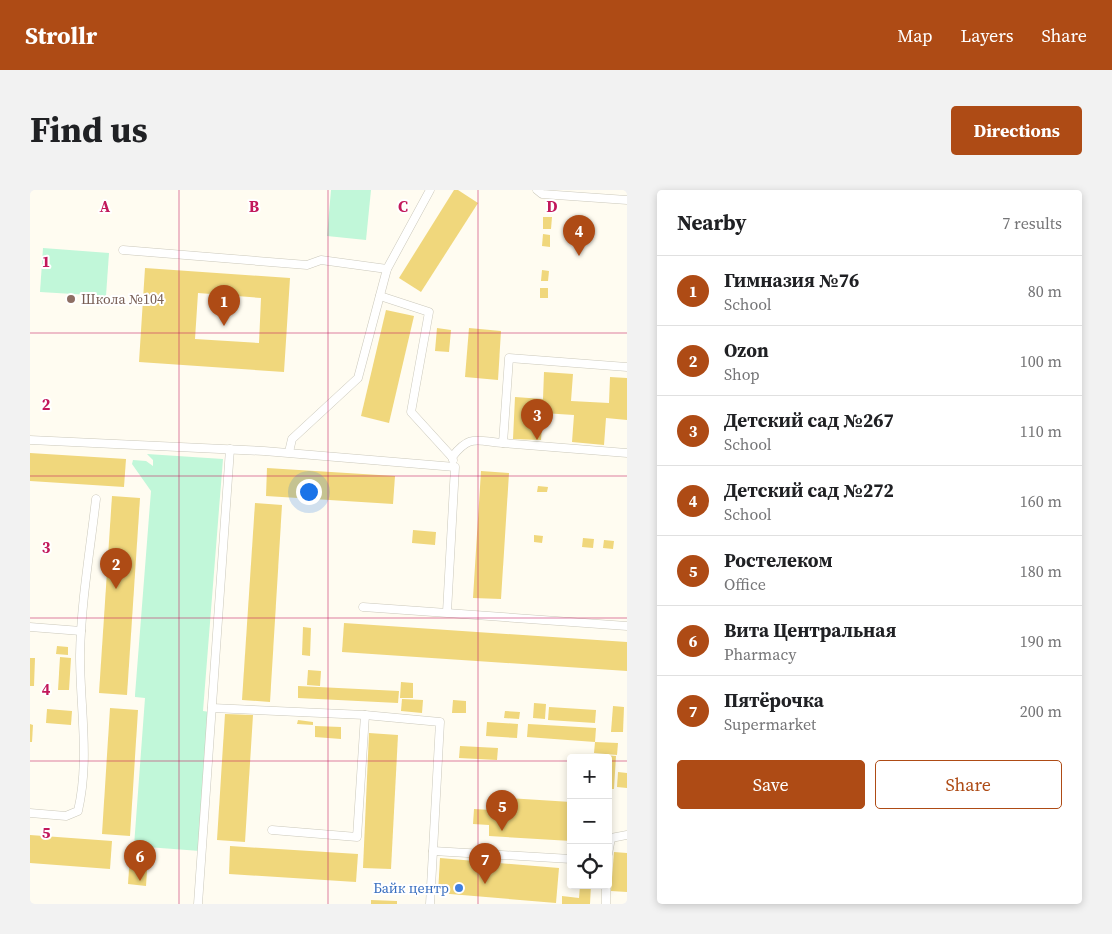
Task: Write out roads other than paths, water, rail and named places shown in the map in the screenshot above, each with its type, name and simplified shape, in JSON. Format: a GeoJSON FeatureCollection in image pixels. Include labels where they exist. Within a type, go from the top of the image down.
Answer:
{"type":"FeatureCollection","features":[{"type":"Feature","properties":{"kind":"lane"},"geometry":{"type":"LineString","coordinates":[[289,452],[292,440],[358,378],[387,269],[430,190]]}},
{"type":"Feature","properties":{"kind":"lane"},"geometry":{"type":"LineString","coordinates":[[536,190],[542,194],[627,200]]}},
{"type":"Feature","properties":{"kind":"lane"},"geometry":{"type":"LineString","coordinates":[[123,250],[307,265],[321,260],[387,269]]}},
{"type":"Feature","properties":{"kind":"lane"},"geometry":{"type":"LineString","coordinates":[[380,296],[428,312],[411,412],[452,457],[455,466],[447,612]]}},
{"type":"Feature","properties":{"kind":"lane"},"geometry":{"type":"LineString","coordinates":[[503,443],[509,358],[627,367]]}},
{"type":"Feature","properties":{"kind":"lane"},"geometry":{"type":"LineString","coordinates":[[30,440],[289,452],[455,466]]}},
{"type":"Feature","properties":{"kind":"lane"},"geometry":{"type":"LineString","coordinates":[[452,457],[464,442],[473,440],[627,452]]}},
{"type":"Feature","properties":{"kind":"lane"},"geometry":{"type":"LineString","coordinates":[[198,904],[230,449]]}},
{"type":"Feature","properties":{"kind":"lane"},"geometry":{"type":"LineString","coordinates":[[30,813],[66,816],[78,811],[83,790],[85,748],[80,685],[80,630],[96,499]]}},
{"type":"Feature","properties":{"kind":"lane"},"geometry":{"type":"LineString","coordinates":[[363,607],[627,626]]}},
{"type":"Feature","properties":{"kind":"lane"},"geometry":{"type":"LineString","coordinates":[[30,627],[80,630]]}},
{"type":"Feature","properties":{"kind":"lane"},"geometry":{"type":"LineString","coordinates":[[212,708],[440,722],[430,904]]}},
{"type":"Feature","properties":{"kind":"lane"},"geometry":{"type":"LineString","coordinates":[[272,830],[357,837],[365,716]]}},
{"type":"Feature","properties":{"kind":"lane"},"geometry":{"type":"LineString","coordinates":[[610,844],[611,838],[627,835]]}},
{"type":"Feature","properties":{"kind":"lane"},"geometry":{"type":"LineString","coordinates":[[433,851],[567,860]]}},
{"type":"Feature","properties":{"kind":"lane"},"geometry":{"type":"LineString","coordinates":[[606,889],[606,904]]}},
{"type":"Feature","properties":{"kind":"place","name":"Детский сад №272"},"geometry":{"type":"Point","coordinates":[579,256]}},
{"type":"Feature","properties":{"kind":"place","name":"Школа №104"},"geometry":{"type":"Point","coordinates":[71,299]}},
{"type":"Feature","properties":{"kind":"place","name":"Гимназия №76"},"geometry":{"type":"Point","coordinates":[224,326]}},
{"type":"Feature","properties":{"kind":"place","name":"Детский сад №267"},"geometry":{"type":"Point","coordinates":[537,440]}},
{"type":"Feature","properties":{"kind":"place","name":"Ozon"},"geometry":{"type":"Point","coordinates":[116,589]}},
{"type":"Feature","properties":{"kind":"place","name":"Ростелеком"},"geometry":{"type":"Point","coordinates":[502,831]}},
{"type":"Feature","properties":{"kind":"place","name":"Вита Центральная"},"geometry":{"type":"Point","coordinates":[140,881]}},
{"type":"Feature","properties":{"kind":"place","name":"Пятёрочка"},"geometry":{"type":"Point","coordinates":[485,884]}},
{"type":"Feature","properties":{"kind":"place","name":"Байк центр"},"geometry":{"type":"Point","coordinates":[459,888]}}]}
